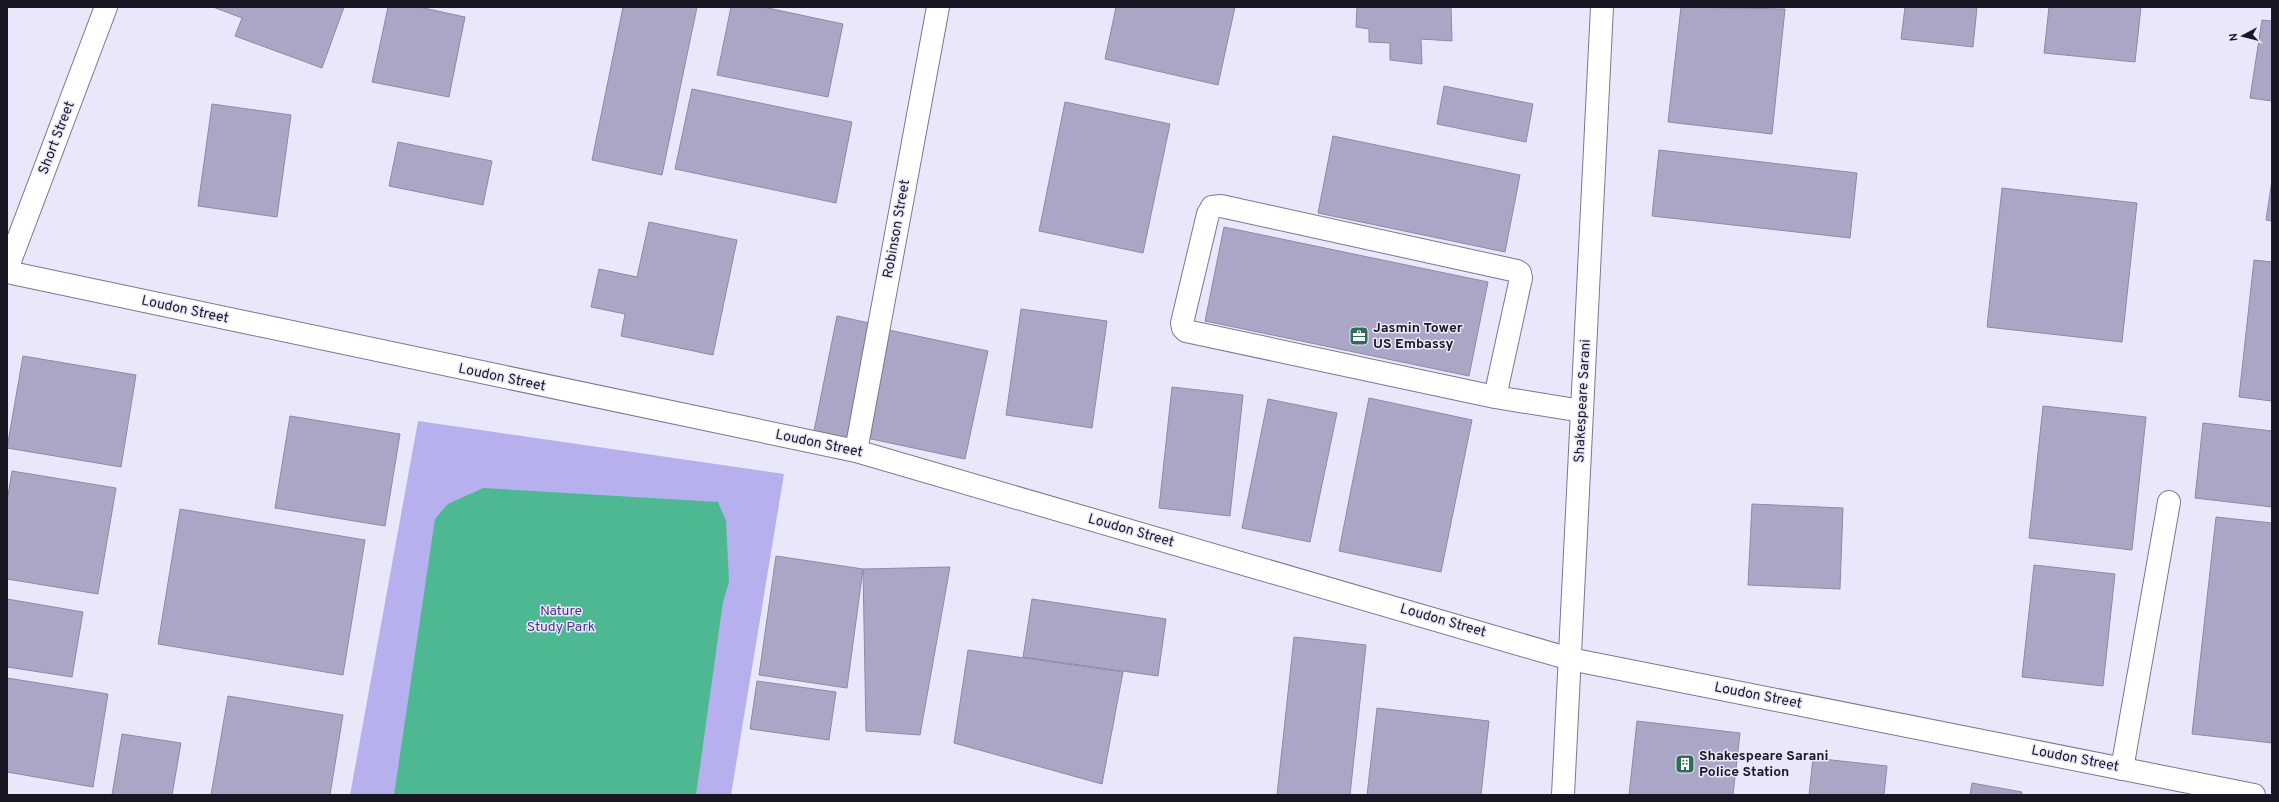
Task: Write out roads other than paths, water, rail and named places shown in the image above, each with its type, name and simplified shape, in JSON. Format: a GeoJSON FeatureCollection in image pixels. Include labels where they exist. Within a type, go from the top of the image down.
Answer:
{"type":"FeatureCollection","features":[{"type":"Feature","properties":{"kind":"main road","name":"Short Street"},"geometry":{"type":"LineString","coordinates":[[7,269],[106,7]]}},
{"type":"Feature","properties":{"kind":"main road","name":"Robinson Street"},"geometry":{"type":"LineString","coordinates":[[856,451],[938,7]]}},
{"type":"Feature","properties":{"kind":"main road","name":"Shakespeare Sarani"},"geometry":{"type":"LineString","coordinates":[[1564,795],[1602,7]]}},
{"type":"Feature","properties":{"kind":"main road"},"geometry":{"type":"LineString","coordinates":[[1495,397],[1521,278],[1520,273],[1517,271],[1221,206],[1212,207],[1208,214],[1182,323],[1186,331],[1495,397],[1582,411]]}},
{"type":"Feature","properties":{"kind":"main road","name":"Loudon Street"},"geometry":{"type":"LineString","coordinates":[[7,272],[856,451],[1570,658],[2254,795]]}},
{"type":"Feature","properties":{"kind":"main road"},"geometry":{"type":"LineString","coordinates":[[2122,769],[2169,502]]}},
{"type":"Feature","properties":{"kind":"place","name":"Jasmin Tower US Embassy"},"geometry":{"type":"Point","coordinates":[1359,336]}},
{"type":"Feature","properties":{"kind":"place","name":"Shakespeare Sarani Police Station"},"geometry":{"type":"Point","coordinates":[1685,764]}},
{"type":"Feature","properties":{"kind":"park label","name":"Nature Study Park"},"geometry":{"type":"Point","coordinates":[561,620]}}]}
